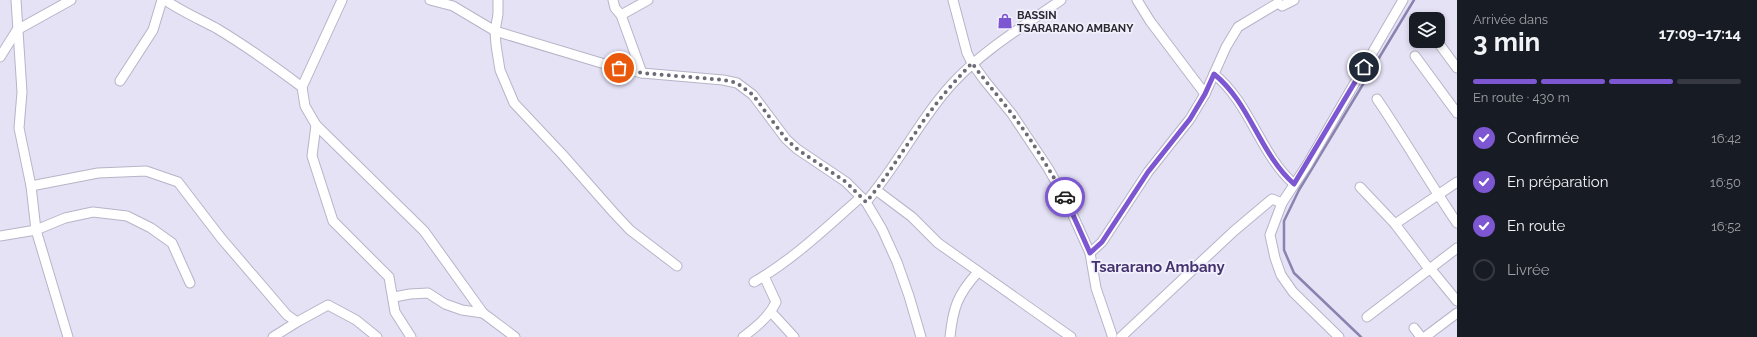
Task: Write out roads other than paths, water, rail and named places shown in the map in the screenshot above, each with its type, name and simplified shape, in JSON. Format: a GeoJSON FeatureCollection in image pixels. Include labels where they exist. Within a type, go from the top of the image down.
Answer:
{"type":"FeatureCollection","features":[{"type":"Feature","properties":{"kind":"street"},"geometry":{"type":"LineString","coordinates":[[16,0],[22,92],[19,128],[31,186],[36,230],[68,337]]}},
{"type":"Feature","properties":{"kind":"street"},"geometry":{"type":"LineString","coordinates":[[0,57],[17,30],[71,0]]}},
{"type":"Feature","properties":{"kind":"street"},"geometry":{"type":"LineString","coordinates":[[120,81],[152,30],[162,0]]}},
{"type":"Feature","properties":{"kind":"street"},"geometry":{"type":"LineString","coordinates":[[165,0],[176,8],[216,29],[261,57],[302,87]]}},
{"type":"Feature","properties":{"kind":"street"},"geometry":{"type":"LineString","coordinates":[[342,0],[302,87],[305,106],[316,125],[424,231],[483,313],[515,337]]}},
{"type":"Feature","properties":{"kind":"street"},"geometry":{"type":"LineString","coordinates":[[430,0],[453,6],[495,31],[608,65],[642,73],[724,80],[737,83],[753,95],[786,139],[797,149],[846,182],[864,199],[882,229],[897,262],[921,337]]}},
{"type":"Feature","properties":{"kind":"street"},"geometry":{"type":"LineString","coordinates":[[498,0],[498,14],[495,31],[500,70],[514,103],[630,230],[677,266]]}},
{"type":"Feature","properties":{"kind":"street"},"geometry":{"type":"LineString","coordinates":[[613,0],[615,8],[621,15],[642,73]]}},
{"type":"Feature","properties":{"kind":"street"},"geometry":{"type":"LineString","coordinates":[[621,15],[648,0]]}},
{"type":"Feature","properties":{"kind":"street"},"geometry":{"type":"LineString","coordinates":[[953,0],[967,53],[972,63],[985,82],[1012,114],[1048,168],[1066,200],[1090,253],[1096,288],[1115,337],[1272,199],[1282,203]]}},
{"type":"Feature","properties":{"kind":"street"},"geometry":{"type":"LineString","coordinates":[[754,282],[810,242],[876,190],[885,179],[916,131],[951,85],[972,63],[1061,0]]}},
{"type":"Feature","properties":{"kind":"street"},"geometry":{"type":"LineString","coordinates":[[1137,0],[1150,21],[1205,94]]}},
{"type":"Feature","properties":{"kind":"street"},"geometry":{"type":"LineString","coordinates":[[1090,253],[1102,242],[1148,172],[1190,119],[1205,94],[1226,47],[1238,27],[1277,1],[1282,6],[1294,0]]}},
{"type":"Feature","properties":{"kind":"street"},"geometry":{"type":"LineString","coordinates":[[1340,337],[1293,292],[1281,275],[1275,258],[1270,235],[1282,203],[1403,0]]}},
{"type":"Feature","properties":{"kind":"street"},"geometry":{"type":"LineString","coordinates":[[1442,48],[1457,68]]}},
{"type":"Feature","properties":{"kind":"street"},"geometry":{"type":"LineString","coordinates":[[1415,56],[1457,113]]}},
{"type":"Feature","properties":{"kind":"street"},"geometry":{"type":"LineString","coordinates":[[1214,74],[1224,82],[1287,178],[1294,184]]}},
{"type":"Feature","properties":{"kind":"street"},"geometry":{"type":"LineString","coordinates":[[1377,99],[1406,141],[1438,195],[1457,223]]}},
{"type":"Feature","properties":{"kind":"street"},"geometry":{"type":"LineString","coordinates":[[316,125],[312,156],[333,221],[389,277],[394,297],[395,312],[411,337]]}},
{"type":"Feature","properties":{"kind":"street"},"geometry":{"type":"LineString","coordinates":[[31,186],[98,173],[146,171],[178,182],[221,238],[287,315],[297,322]]}},
{"type":"Feature","properties":{"kind":"street"},"geometry":{"type":"LineString","coordinates":[[1395,224],[1457,182]]}},
{"type":"Feature","properties":{"kind":"street"},"geometry":{"type":"LineString","coordinates":[[1360,187],[1395,224],[1426,266],[1430,268],[1457,301]]}},
{"type":"Feature","properties":{"kind":"street"},"geometry":{"type":"LineString","coordinates":[[876,190],[912,218],[938,243],[1071,337]]}},
{"type":"Feature","properties":{"kind":"street"},"geometry":{"type":"LineString","coordinates":[[0,236],[36,230],[65,218],[93,212],[127,216],[151,228],[172,244],[190,283]]}},
{"type":"Feature","properties":{"kind":"street"},"geometry":{"type":"LineString","coordinates":[[1367,317],[1457,248]]}},
{"type":"Feature","properties":{"kind":"street"},"geometry":{"type":"LineString","coordinates":[[950,337],[958,297],[966,285],[978,272]]}},
{"type":"Feature","properties":{"kind":"street"},"geometry":{"type":"LineString","coordinates":[[743,337],[771,312],[776,302],[764,276]]}},
{"type":"Feature","properties":{"kind":"street"},"geometry":{"type":"LineString","coordinates":[[394,297],[428,293],[445,304],[462,310],[483,313]]}},
{"type":"Feature","properties":{"kind":"street"},"geometry":{"type":"LineString","coordinates":[[273,337],[328,305],[356,320],[377,337]]}},
{"type":"Feature","properties":{"kind":"street"},"geometry":{"type":"LineString","coordinates":[[771,312],[794,337]]}},
{"type":"Feature","properties":{"kind":"street"},"geometry":{"type":"LineString","coordinates":[[1425,337],[1457,313]]}},
{"type":"Feature","properties":{"kind":"street"},"geometry":{"type":"LineString","coordinates":[[1414,328],[1421,337]]}},
{"type":"Feature","properties":{"kind":"waterway"},"geometry":{"type":"LineString","coordinates":[[1361,337],[1294,273],[1284,250],[1284,221],[1299,190],[1414,0]]}},
{"type":"Feature","properties":{"kind":"place","name":"BASSIN TSARARANO AMBANY"},"geometry":{"type":"Point","coordinates":[1005,21]}},
{"type":"Feature","properties":{"kind":"district","name":"Tsararano Ambany"},"geometry":{"type":"Point","coordinates":[1158,267]}}]}
